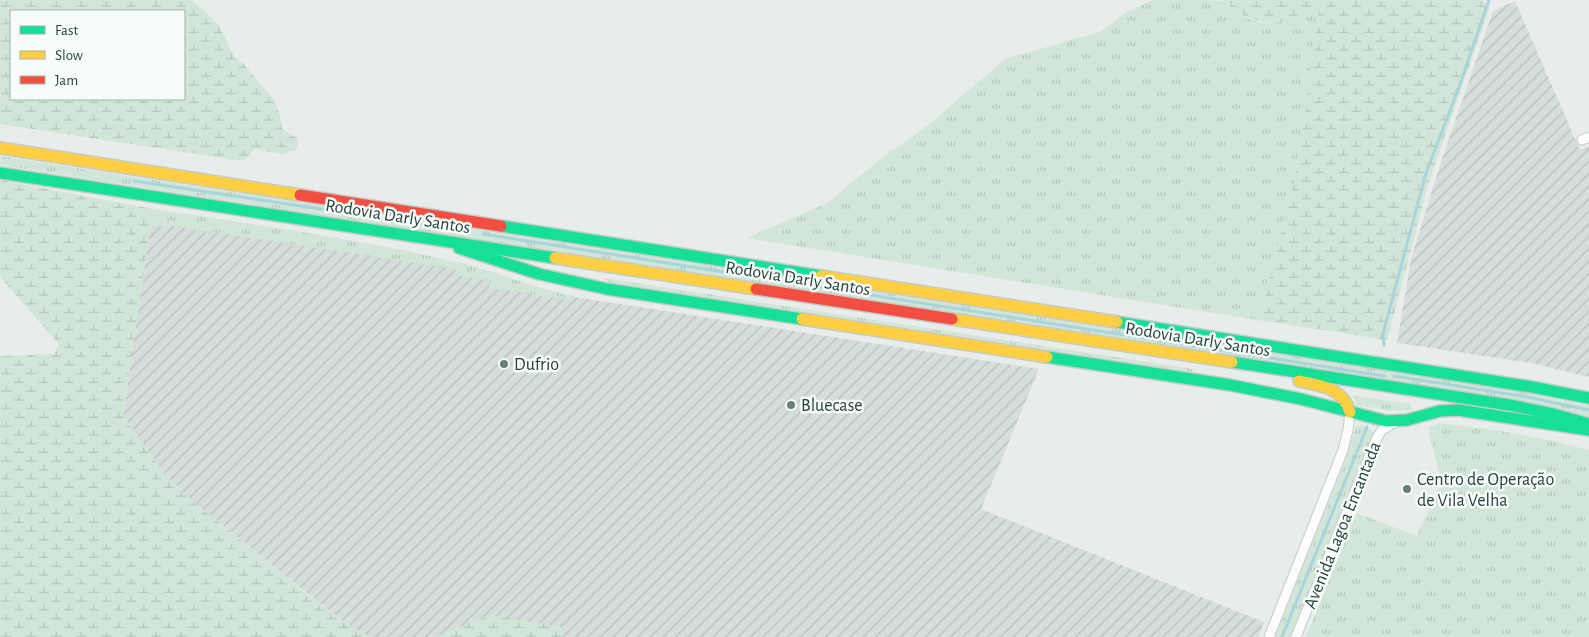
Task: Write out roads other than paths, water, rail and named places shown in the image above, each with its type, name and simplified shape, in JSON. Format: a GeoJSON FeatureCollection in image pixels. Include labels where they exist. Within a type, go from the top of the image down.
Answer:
{"type":"FeatureCollection","features":[{"type":"Feature","properties":{"kind":"main road","name":"Rodovia Darly Santos"},"geometry":{"type":"LineString","coordinates":[[0,148],[1495,381],[1589,398]]}},
{"type":"Feature","properties":{"kind":"main road","name":"Rodovia Darly Santos"},"geometry":{"type":"LineString","coordinates":[[0,173],[1509,405],[1589,424]]}},
{"type":"Feature","properties":{"kind":"main road"},"geometry":{"type":"LineString","coordinates":[[433,239],[539,274],[607,289],[1230,385],[1301,398],[1386,421],[1415,419],[1440,411],[1458,410],[1589,430]]}},
{"type":"Feature","properties":{"kind":"main road"},"geometry":{"type":"LineString","coordinates":[[1218,360],[1334,390],[1345,398],[1350,412]]}},
{"type":"Feature","properties":{"kind":"street","name":"Avenida Lagoa Encantada"},"geometry":{"type":"LineString","coordinates":[[1268,637],[1343,450],[1350,412]]}},
{"type":"Feature","properties":{"kind":"street","name":"Avenida Lagoa Encantada"},"geometry":{"type":"LineString","coordinates":[[1296,637],[1375,442],[1386,427],[1397,421]]}},
{"type":"Feature","properties":{"kind":"waterway"},"geometry":{"type":"LineString","coordinates":[[1384,345],[1385,326],[1426,173],[1459,87],[1489,0]]}},
{"type":"Feature","properties":{"kind":"waterway"},"geometry":{"type":"LineString","coordinates":[[134,181],[434,226]]}},
{"type":"Feature","properties":{"kind":"waterway"},"geometry":{"type":"LineString","coordinates":[[483,234],[1384,376]]}},
{"type":"Feature","properties":{"kind":"waterway"},"geometry":{"type":"LineString","coordinates":[[1394,376],[1527,397],[1589,410]]}},
{"type":"Feature","properties":{"kind":"waterway"},"geometry":{"type":"LineString","coordinates":[[1282,637],[1367,427]]}},
{"type":"Feature","properties":{"kind":"place","name":"Dufrio"},"geometry":{"type":"Point","coordinates":[504,364]}},
{"type":"Feature","properties":{"kind":"place","name":"Bluecase"},"geometry":{"type":"Point","coordinates":[791,405]}},
{"type":"Feature","properties":{"kind":"place","name":"Centro de Operação de Vila Velha"},"geometry":{"type":"Point","coordinates":[1407,489]}}]}
